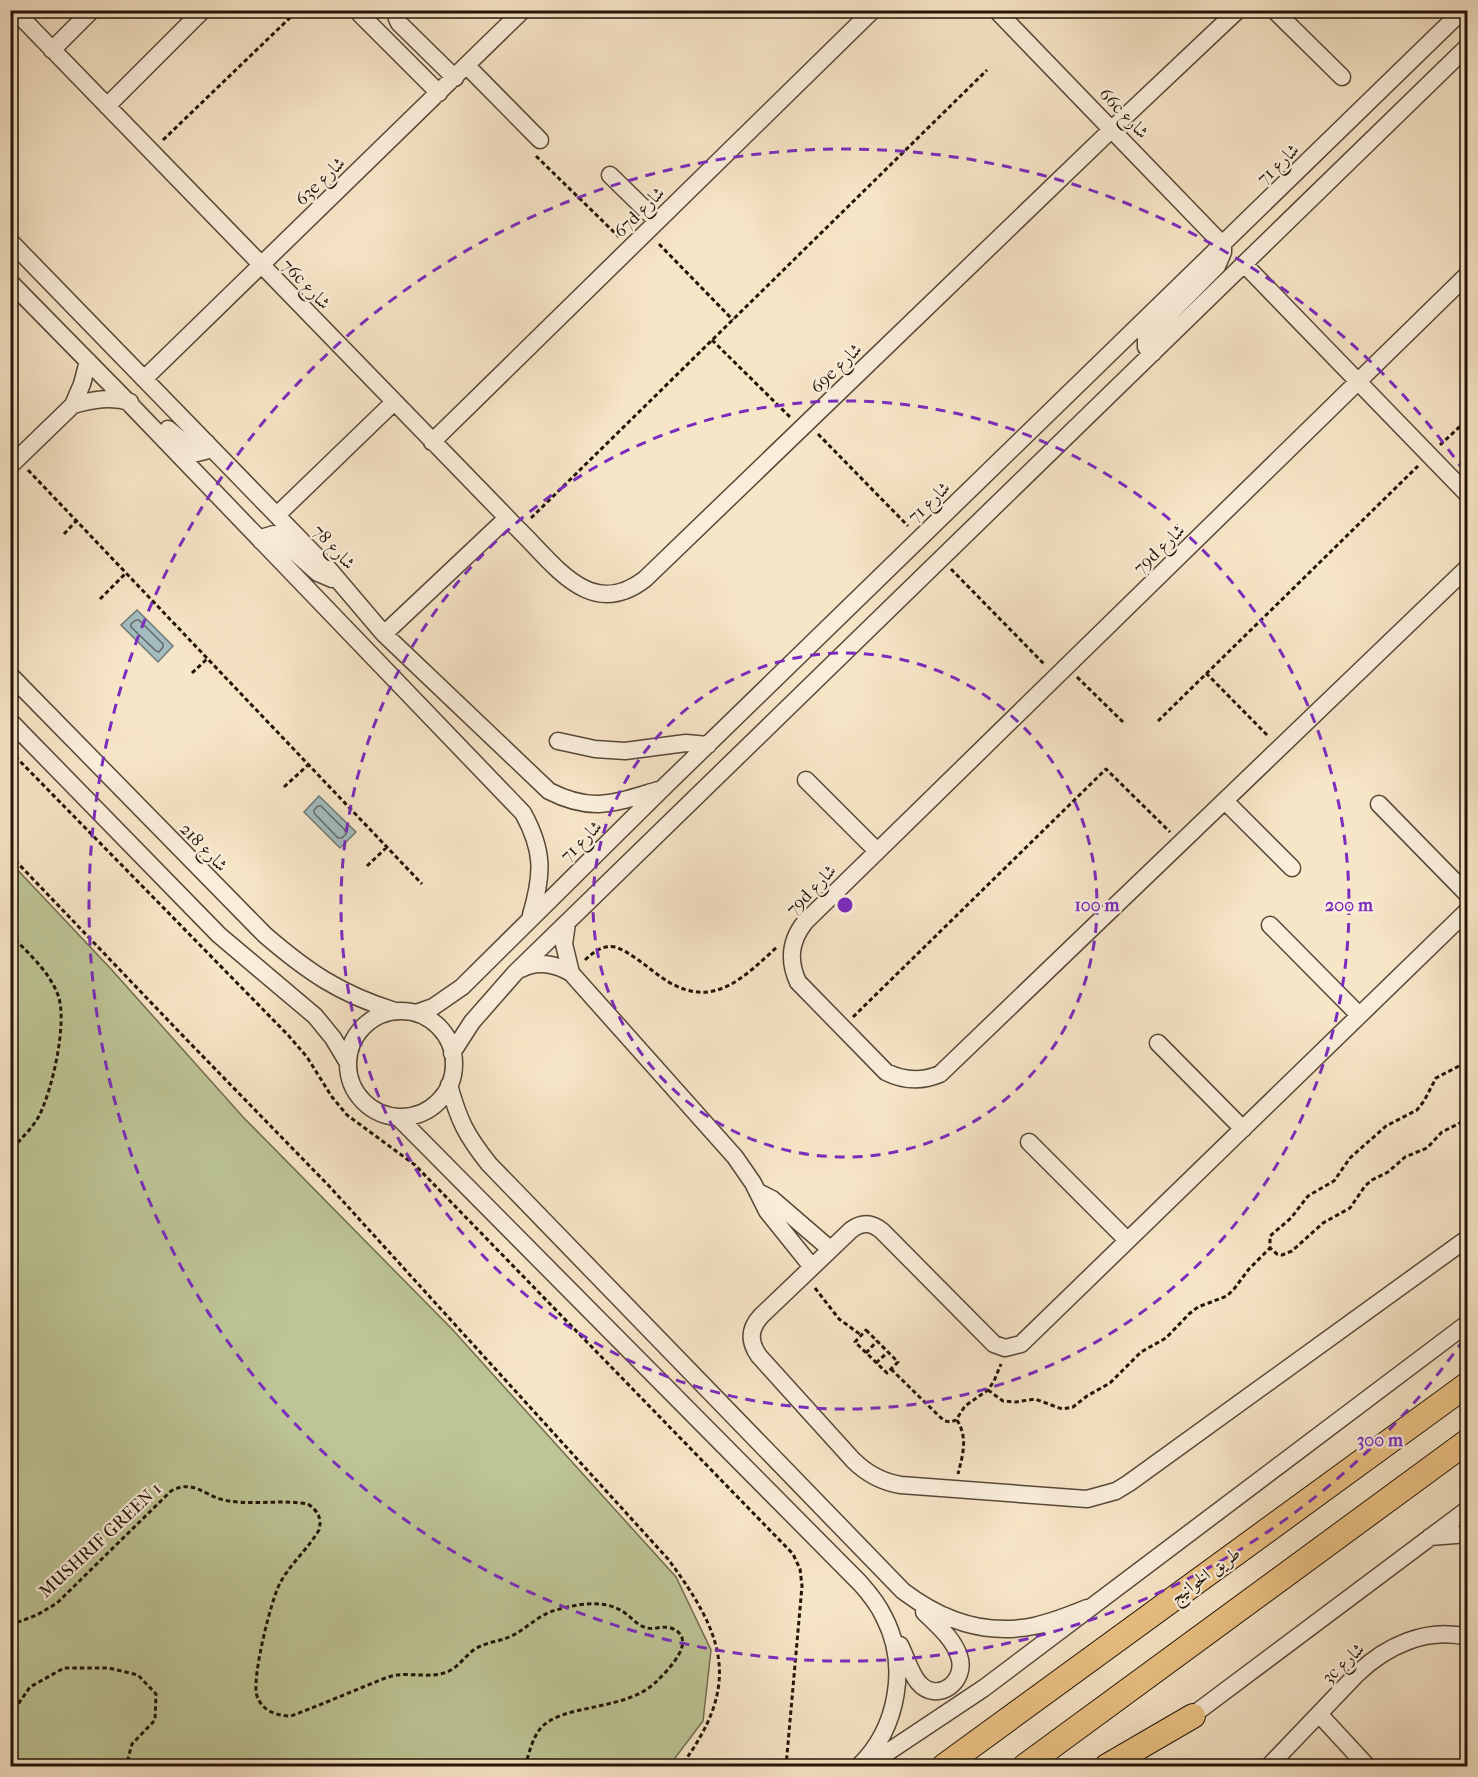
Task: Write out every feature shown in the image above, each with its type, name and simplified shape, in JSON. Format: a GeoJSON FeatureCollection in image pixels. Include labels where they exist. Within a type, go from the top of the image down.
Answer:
{"type":"FeatureCollection","features":[{"type":"Feature","properties":{"kind":"highway","name":"طريق الخوانيج"},"geometry":{"type":"LineString","coordinates":[[944,1767],[1467,1383]]}},
{"type":"Feature","properties":{"kind":"highway"},"geometry":{"type":"LineString","coordinates":[[1025,1767],[1467,1441]]}},
{"type":"Feature","properties":{"kind":"highway"},"geometry":{"type":"LineString","coordinates":[[1107,1767],[1192,1716]]}},
{"type":"Feature","properties":{"kind":"street","name":"76c شارع"},"geometry":{"type":"LineString","coordinates":[[14,10],[432,442],[573,583]]}},
{"type":"Feature","properties":{"kind":"street"},"geometry":{"type":"LineString","coordinates":[[52,50],[92,10]]}},
{"type":"Feature","properties":{"kind":"street"},"geometry":{"type":"LineString","coordinates":[[106,106],[203,10]]}},
{"type":"Feature","properties":{"kind":"street"},"geometry":{"type":"LineString","coordinates":[[398,10],[399,23],[461,72],[535,145]]}},
{"type":"Feature","properties":{"kind":"street","name":"63e شارع"},"geometry":{"type":"LineString","coordinates":[[144,379],[524,10]]}},
{"type":"Feature","properties":{"kind":"street","name":"67d شارع"},"geometry":{"type":"LineString","coordinates":[[432,442],[873,10]]}},
{"type":"Feature","properties":{"kind":"street","name":"66c شارع"},"geometry":{"type":"LineString","coordinates":[[996,10],[1223,245]]}},
{"type":"Feature","properties":{"kind":"street","name":"69e شارع"},"geometry":{"type":"LineString","coordinates":[[573,583],[601,596],[617,595],[632,589],[645,579],[1238,10]]}},
{"type":"Feature","properties":{"kind":"street"},"geometry":{"type":"LineString","coordinates":[[1274,10],[1342,77]]}},
{"type":"Feature","properties":{"kind":"street","name":"شارع 71"},"geometry":{"type":"LineString","coordinates":[[416,1013],[448,998],[462,987],[708,744],[1463,10]]}},
{"type":"Feature","properties":{"kind":"street"},"geometry":{"type":"LineString","coordinates":[[360,14],[439,93]]}},
{"type":"Feature","properties":{"kind":"street"},"geometry":{"type":"LineString","coordinates":[[453,1053],[472,1022],[515,973],[1467,46]]}},
{"type":"Feature","properties":{"kind":"street"},"geometry":{"type":"LineString","coordinates":[[610,175],[652,226]]}},
{"type":"Feature","properties":{"kind":"street","name":"شارع 78"},"geometry":{"type":"LineString","coordinates":[[10,241],[339,580],[384,634],[549,791],[566,800],[585,805],[605,805],[662,789]]}},
{"type":"Feature","properties":{"kind":"street"},"geometry":{"type":"LineString","coordinates":[[1153,353],[1146,347],[1146,338],[1217,266],[1223,252],[1223,245]]}},
{"type":"Feature","properties":{"kind":"street"},"geometry":{"type":"LineString","coordinates":[[1244,264],[1467,495]]}},
{"type":"Feature","properties":{"kind":"street","name":"79d شارع"},"geometry":{"type":"LineString","coordinates":[[1467,274],[805,922],[792,946],[792,965],[798,982],[879,1066],[903,1079],[922,1080],[940,1074],[1467,567]]}},
{"type":"Feature","properties":{"kind":"street"},"geometry":{"type":"LineString","coordinates":[[10,282],[523,813],[536,839],[541,868],[539,887],[530,918]]}},
{"type":"Feature","properties":{"kind":"street"},"geometry":{"type":"LineString","coordinates":[[14,463],[73,405],[88,361]]}},
{"type":"Feature","properties":{"kind":"street"},"geometry":{"type":"LineString","coordinates":[[73,405],[91,400],[127,401],[149,413],[193,451],[197,453],[205,451],[207,443]]}},
{"type":"Feature","properties":{"kind":"street"},"geometry":{"type":"LineString","coordinates":[[277,515],[394,402]]}},
{"type":"Feature","properties":{"kind":"street"},"geometry":{"type":"LineString","coordinates":[[384,634],[513,524]]}},
{"type":"Feature","properties":{"kind":"street"},"geometry":{"type":"LineString","coordinates":[[261,542],[264,537],[273,534],[318,573],[339,580]]}},
{"type":"Feature","properties":{"kind":"street","name":"شارع 218"},"geometry":{"type":"LineString","coordinates":[[10,675],[265,935],[327,984],[364,1001],[395,1011]]}},
{"type":"Feature","properties":{"kind":"street"},"geometry":{"type":"LineString","coordinates":[[10,721],[219,935],[315,1016],[333,1038],[348,1063]]}},
{"type":"Feature","properties":{"kind":"street"},"geometry":{"type":"LineString","coordinates":[[558,741],[595,749],[625,751],[686,743],[708,744]]}},
{"type":"Feature","properties":{"kind":"street"},"geometry":{"type":"LineString","coordinates":[[806,780],[877,851]]}},
{"type":"Feature","properties":{"kind":"street"},"geometry":{"type":"LineString","coordinates":[[1225,801],[1292,868]]}},
{"type":"Feature","properties":{"kind":"street"},"geometry":{"type":"LineString","coordinates":[[1379,804],[1467,896]]}},
{"type":"Feature","properties":{"kind":"street"},"geometry":{"type":"LineString","coordinates":[[1467,910],[1021,1344],[1005,1348],[990,1340],[875,1226],[867,1224],[858,1225],[830,1249],[755,1323],[751,1340],[754,1349],[861,1468],[880,1480],[901,1485],[1087,1499],[1116,1491],[1129,1483],[1467,1238]]}},
{"type":"Feature","properties":{"kind":"street"},"geometry":{"type":"LineString","coordinates":[[567,923],[564,944],[571,973],[735,1157],[808,1271]]}},
{"type":"Feature","properties":{"kind":"street"},"geometry":{"type":"LineString","coordinates":[[1270,925],[1359,1016]]}},
{"type":"Feature","properties":{"kind":"street"},"geometry":{"type":"LineString","coordinates":[[515,973],[538,964],[550,964],[571,973]]}},
{"type":"Feature","properties":{"kind":"street"},"geometry":{"type":"LineString","coordinates":[[395,1011],[416,1013],[440,1028],[450,1044],[454,1064],[449,1085],[437,1102],[419,1113],[398,1117],[379,1112],[362,1101],[351,1083],[349,1052],[358,1032],[374,1018],[395,1011]]}},
{"type":"Feature","properties":{"kind":"street"},"geometry":{"type":"LineString","coordinates":[[1158,1043],[1243,1129]]}},
{"type":"Feature","properties":{"kind":"street"},"geometry":{"type":"LineString","coordinates":[[398,1117],[860,1582],[874,1599],[899,1642],[911,1671],[922,1687],[938,1691],[954,1684],[962,1666],[957,1649],[944,1632],[489,1164],[459,1120],[449,1085]]}},
{"type":"Feature","properties":{"kind":"street"},"geometry":{"type":"LineString","coordinates":[[1029,1142],[1127,1240]]}},
{"type":"Feature","properties":{"kind":"street"},"geometry":{"type":"LineString","coordinates":[[758,1192],[772,1199],[830,1249]]}},
{"type":"Feature","properties":{"kind":"street"},"geometry":{"type":"LineString","coordinates":[[867,1767],[984,1688],[1467,1323]]}},
{"type":"Feature","properties":{"kind":"street"},"geometry":{"type":"LineString","coordinates":[[1125,1767],[1467,1509]]}},
{"type":"Feature","properties":{"kind":"street"},"geometry":{"type":"LineString","coordinates":[[1430,1537],[1467,1534]]}},
{"type":"Feature","properties":{"kind":"street"},"geometry":{"type":"LineString","coordinates":[[903,1591],[936,1614],[975,1627],[1015,1629],[1034,1626],[1087,1608]]}},
{"type":"Feature","properties":{"kind":"street"},"geometry":{"type":"LineString","coordinates":[[859,1767],[877,1745],[885,1730],[896,1695],[896,1657],[885,1618]]}},
{"type":"Feature","properties":{"kind":"street","name":"3c شارع"},"geometry":{"type":"LineString","coordinates":[[1269,1767],[1371,1660],[1387,1650],[1423,1637],[1442,1635],[1467,1637]]}},
{"type":"Feature","properties":{"kind":"street"},"geometry":{"type":"LineString","coordinates":[[1319,1714],[1367,1767]]}},
{"type":"Feature","properties":{"kind":"path"},"geometry":{"type":"LineString","coordinates":[[151,152],[298,10]]}},
{"type":"Feature","properties":{"kind":"path"},"geometry":{"type":"LineString","coordinates":[[513,524],[733,320],[987,70]]}},
{"type":"Feature","properties":{"kind":"path"},"geometry":{"type":"LineString","coordinates":[[535,145],[630,248]]}},
{"type":"Feature","properties":{"kind":"path"},"geometry":{"type":"LineString","coordinates":[[652,226],[733,320]]}},
{"type":"Feature","properties":{"kind":"path"},"geometry":{"type":"LineString","coordinates":[[712,340],[804,425],[920,538]]}},
{"type":"Feature","properties":{"kind":"path"},"geometry":{"type":"LineString","coordinates":[[1158,721],[1467,418]]}},
{"type":"Feature","properties":{"kind":"path"},"geometry":{"type":"LineString","coordinates":[[14,463],[76,520],[422,884]]}},
{"type":"Feature","properties":{"kind":"path"},"geometry":{"type":"LineString","coordinates":[[64,534],[76,520]]}},
{"type":"Feature","properties":{"kind":"path"},"geometry":{"type":"LineString","coordinates":[[941,559],[1062,671],[1123,722]]}},
{"type":"Feature","properties":{"kind":"path"},"geometry":{"type":"LineString","coordinates":[[100,599],[126,573]]}},
{"type":"Feature","properties":{"kind":"path"},"geometry":{"type":"LineString","coordinates":[[192,673],[207,659]]}},
{"type":"Feature","properties":{"kind":"path"},"geometry":{"type":"LineString","coordinates":[[1206,673],[1280,748]]}},
{"type":"Feature","properties":{"kind":"path"},"geometry":{"type":"LineString","coordinates":[[10,751],[288,1035],[307,1057],[347,1115],[415,1166],[793,1554],[800,1569],[802,1586],[786,1767]]}},
{"type":"Feature","properties":{"kind":"path"},"geometry":{"type":"LineString","coordinates":[[284,788],[308,765]]}},
{"type":"Feature","properties":{"kind":"path"},"geometry":{"type":"LineString","coordinates":[[841,1028],[1106,769],[1182,843]]}},
{"type":"Feature","properties":{"kind":"path"},"geometry":{"type":"LineString","coordinates":[[367,866],[387,847]]}},
{"type":"Feature","properties":{"kind":"path"},"geometry":{"type":"LineString","coordinates":[[10,855],[330,1187],[669,1558],[704,1613],[720,1663],[719,1687],[714,1710],[681,1767]]}},
{"type":"Feature","properties":{"kind":"path"},"geometry":{"type":"LineString","coordinates":[[10,934],[52,983],[60,1001],[63,1021],[45,1104],[34,1124],[10,1152]]}},
{"type":"Feature","properties":{"kind":"path"},"geometry":{"type":"LineString","coordinates":[[571,973],[599,949],[607,946],[616,947],[678,987],[704,992],[730,986],[742,979],[778,946]]}},
{"type":"Feature","properties":{"kind":"path"},"geometry":{"type":"LineString","coordinates":[[988,1389],[997,1398],[1010,1402],[1035,1399],[1062,1409],[1073,1407],[1110,1383],[1141,1352],[1166,1338],[1198,1307],[1227,1296],[1270,1248],[1270,1236],[1291,1218],[1304,1200],[1312,1192],[1334,1181],[1350,1158],[1386,1126],[1417,1110],[1436,1078],[1459,1066],[1467,1054]]}},
{"type":"Feature","properties":{"kind":"path"},"geometry":{"type":"LineString","coordinates":[[1270,1248],[1277,1254],[1292,1251],[1323,1223],[1350,1208],[1372,1180],[1388,1172],[1405,1157],[1427,1148],[1442,1132],[1460,1123],[1467,1114]]}},
{"type":"Feature","properties":{"kind":"path"},"geometry":{"type":"LineString","coordinates":[[808,1271],[834,1314],[861,1335]]}},
{"type":"Feature","properties":{"kind":"path"},"geometry":{"type":"LineString","coordinates":[[866,1330],[877,1341],[898,1362],[886,1373],[855,1342],[866,1330]]}},
{"type":"Feature","properties":{"kind":"path"},"geometry":{"type":"LineString","coordinates":[[866,1353],[877,1341]]}},
{"type":"Feature","properties":{"kind":"path"},"geometry":{"type":"LineString","coordinates":[[891,1369],[940,1417],[951,1422],[956,1420],[965,1406],[988,1389],[999,1371],[1005,1348]]}},
{"type":"Feature","properties":{"kind":"path"},"geometry":{"type":"LineString","coordinates":[[876,1363],[888,1352]]}},
{"type":"Feature","properties":{"kind":"path"},"geometry":{"type":"LineString","coordinates":[[956,1420],[962,1428],[964,1439],[957,1477]]}},
{"type":"Feature","properties":{"kind":"path","name":"MUSHRIF GREEN 1"},"geometry":{"type":"LineString","coordinates":[[10,1625],[37,1616],[57,1602],[171,1491],[188,1486],[217,1498],[235,1502],[308,1504],[319,1515],[320,1530],[286,1573],[276,1593],[270,1614],[256,1687],[261,1703],[274,1714],[291,1716],[393,1676],[442,1673],[450,1670],[478,1648],[510,1636],[536,1618],[555,1610],[600,1604],[624,1612],[645,1628],[673,1628],[678,1633],[682,1647],[680,1654],[649,1688],[631,1698],[551,1719],[544,1724],[534,1738],[525,1767]]}},
{"type":"Feature","properties":{"kind":"path"},"geometry":{"type":"LineString","coordinates":[[10,1716],[30,1687],[64,1668],[109,1668],[138,1676],[156,1694],[155,1720],[132,1744],[126,1767]]}},
{"type":"Feature","properties":{"kind":"path"},"geometry":{"type":"LineString","coordinates":[[10,1760],[12,1767]]}},
{"type":"Feature","properties":{"kind":"green space"},"geometry":{"type":"Polygon","coordinates":[[[11,863],[111,969],[243,1117],[451,1328],[676,1577],[711,1650],[703,1721],[669,1766],[11,1766],[11,863]]]}},
{"type":"Feature","properties":{"kind":"water"},"geometry":{"type":"Polygon","coordinates":[[[137,610],[173,646],[158,662],[121,625],[137,610]]]}},
{"type":"Feature","properties":{"kind":"water"},"geometry":{"type":"Polygon","coordinates":[[[319,796],[356,832],[340,848],[304,812],[319,796]]]}}]}
